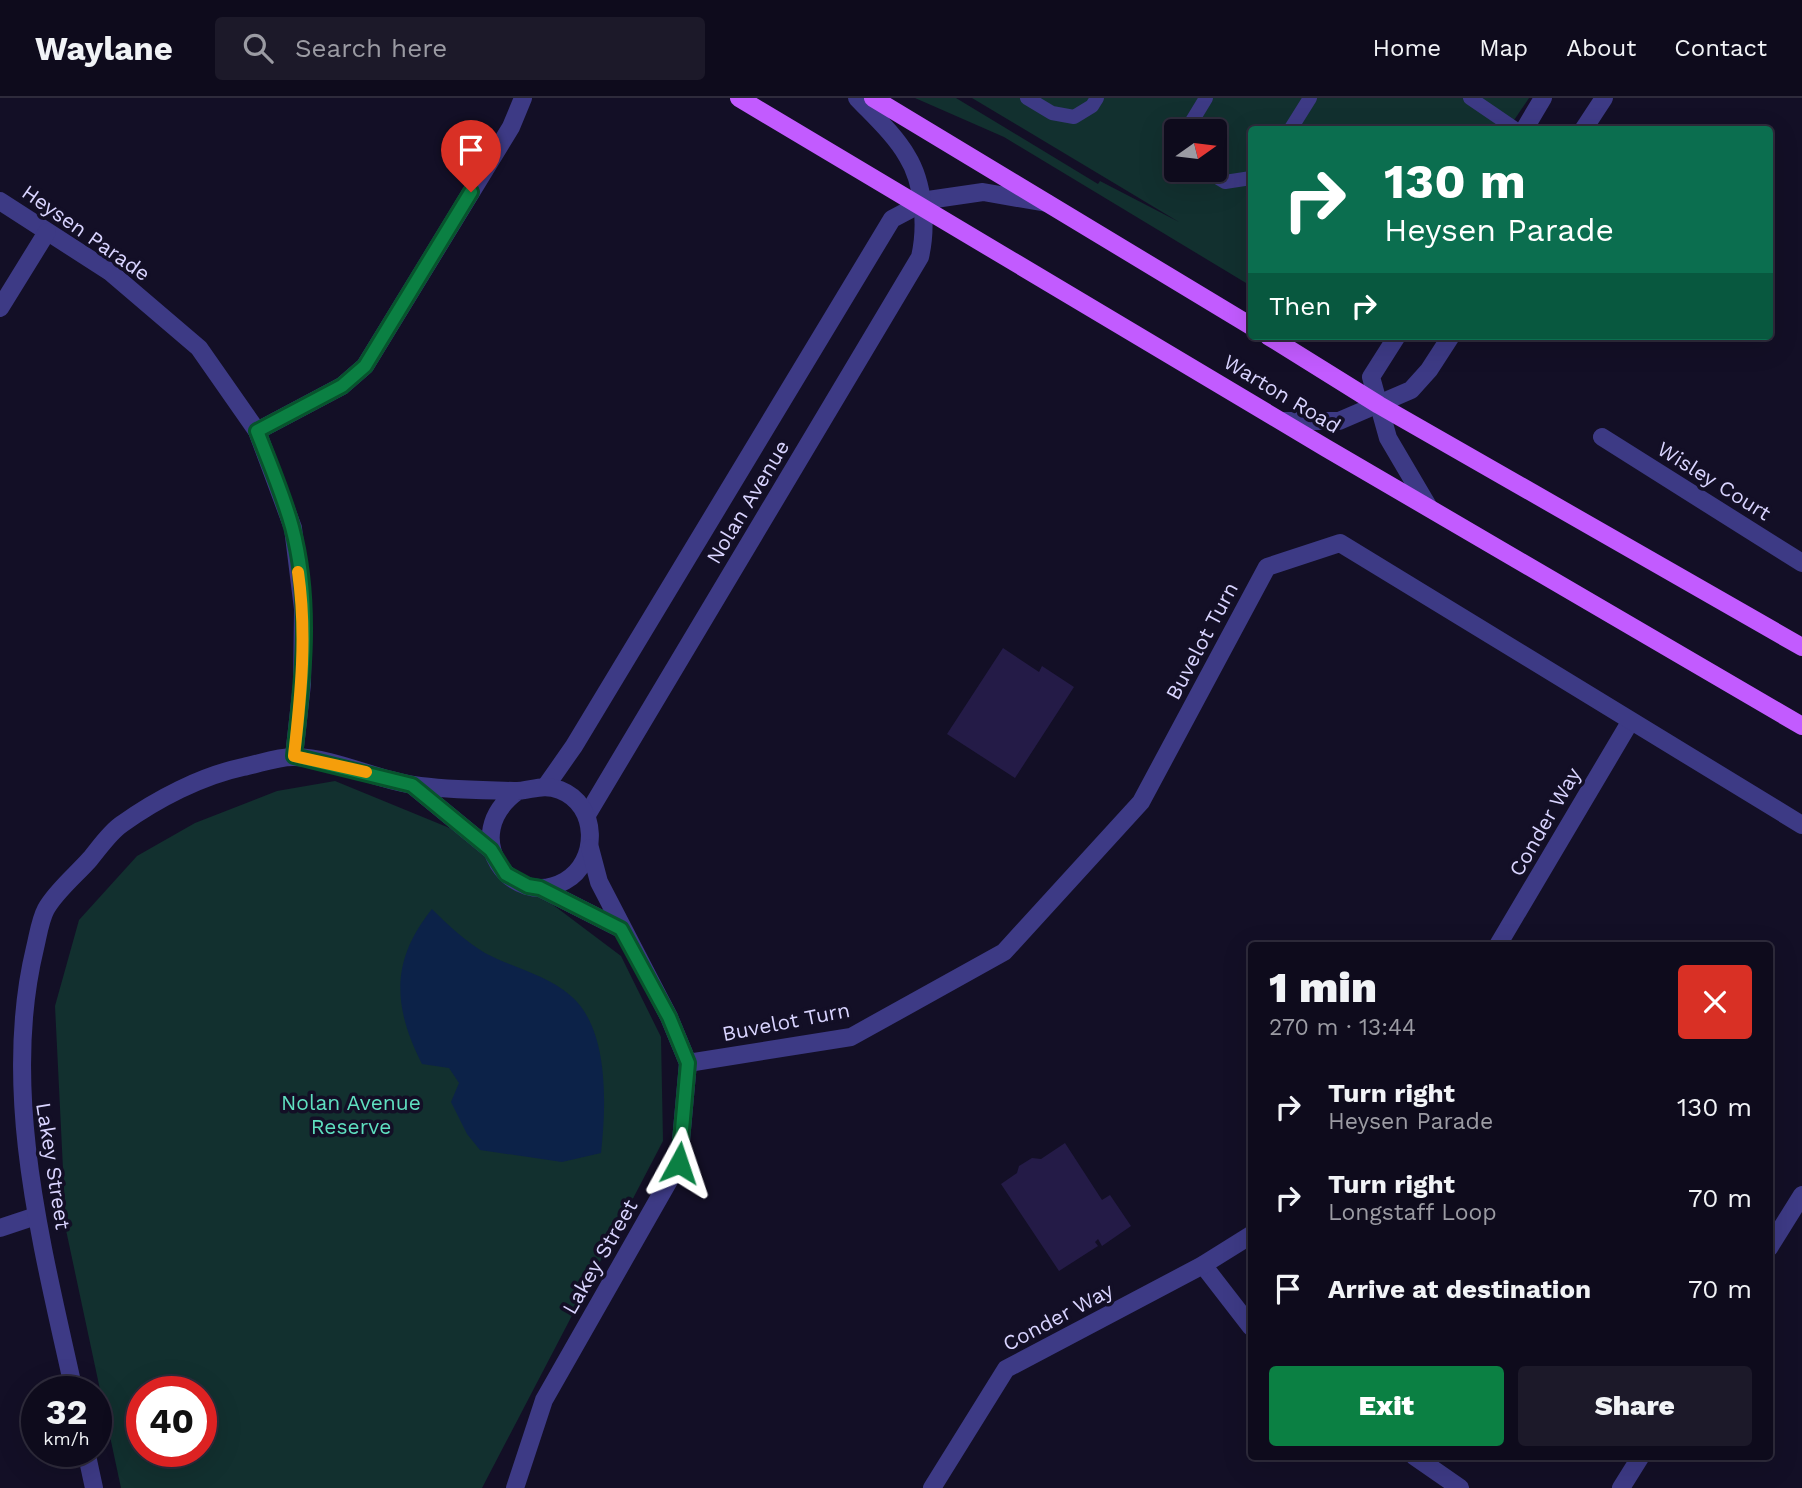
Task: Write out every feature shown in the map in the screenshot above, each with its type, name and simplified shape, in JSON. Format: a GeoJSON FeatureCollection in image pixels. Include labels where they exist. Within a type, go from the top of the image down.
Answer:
{"type":"FeatureCollection","features":[{"type":"Feature","properties":{"kind":"main road","name":"Warton Road"},"geometry":{"type":"LineString","coordinates":[[739,98],[1802,726]]}},
{"type":"Feature","properties":{"kind":"main road","name":"Warton Road"},"geometry":{"type":"LineString","coordinates":[[873,98],[1248,324]]}},
{"type":"Feature","properties":{"kind":"main road","name":"Warton Road"},"geometry":{"type":"LineString","coordinates":[[1274,340],[1379,405],[1802,647]]}},
{"type":"Feature","properties":{"kind":"street"},"geometry":{"type":"LineString","coordinates":[[257,431],[342,386],[365,366],[511,127],[523,98]]}},
{"type":"Feature","properties":{"kind":"street","name":"Nolan Avenue"},"geometry":{"type":"LineString","coordinates":[[587,815],[910,276],[924,242],[921,205],[908,157],[858,98]]}},
{"type":"Feature","properties":{"kind":"street"},"geometry":{"type":"LineString","coordinates":[[1526,126],[1543,98]]}},
{"type":"Feature","properties":{"kind":"street"},"geometry":{"type":"LineString","coordinates":[[1586,126],[1604,98]]}},
{"type":"Feature","properties":{"kind":"street","name":"Nolan Avenue"},"geometry":{"type":"LineString","coordinates":[[546,786],[574,746],[892,219],[928,200],[983,192],[1047,202]]}},
{"type":"Feature","properties":{"kind":"street","name":"Heysen Parade"},"geometry":{"type":"LineString","coordinates":[[0,201],[110,272],[199,348],[257,431],[292,528],[303,610],[302,684],[294,756]]}},
{"type":"Feature","properties":{"kind":"street"},"geometry":{"type":"LineString","coordinates":[[0,308],[47,232]]}},
{"type":"Feature","properties":{"kind":"street"},"geometry":{"type":"LineString","coordinates":[[1394,340],[1371,377],[1388,438],[1428,506]]}},
{"type":"Feature","properties":{"kind":"street"},"geometry":{"type":"LineString","coordinates":[[1284,421],[1339,421],[1411,390],[1429,370],[1448,340]]}},
{"type":"Feature","properties":{"kind":"street","name":"Wisley Court"},"geometry":{"type":"LineString","coordinates":[[1602,437],[1802,563]]}},
{"type":"Feature","properties":{"kind":"street","name":"Buvelot Turn"},"geometry":{"type":"LineString","coordinates":[[688,1063],[851,1037],[1004,952],[1141,802],[1267,567],[1339,543],[1802,825]]}},
{"type":"Feature","properties":{"kind":"street","name":"Conder Way"},"geometry":{"type":"LineString","coordinates":[[1500,942],[1630,722]]}},
{"type":"Feature","properties":{"kind":"street","name":"Lakey Street"},"geometry":{"type":"LineString","coordinates":[[71,1376],[36,1216],[18,1111],[23,987],[46,909],[119,825],[213,774],[294,756],[412,785],[519,791],[546,786]]}},
{"type":"Feature","properties":{"kind":"street","name":"Lakey Street"},"geometry":{"type":"LineString","coordinates":[[412,785],[491,850],[506,874],[621,929]]}},
{"type":"Feature","properties":{"kind":"street"},"geometry":{"type":"LineString","coordinates":[[546,786],[571,796],[587,815]]}},
{"type":"Feature","properties":{"kind":"street"},"geometry":{"type":"LineString","coordinates":[[491,850],[490,832],[494,815],[504,801],[519,791]]}},
{"type":"Feature","properties":{"kind":"street","name":"Lakey Street"},"geometry":{"type":"LineString","coordinates":[[515,1488],[544,1400],[679,1163],[688,1063],[669,1017],[621,929],[599,882],[590,848],[591,832],[587,815]]}},
{"type":"Feature","properties":{"kind":"street"},"geometry":{"type":"LineString","coordinates":[[540,888],[568,880],[583,864],[590,848]]}},
{"type":"Feature","properties":{"kind":"street"},"geometry":{"type":"LineString","coordinates":[[1773,1242],[1802,1195]]}},
{"type":"Feature","properties":{"kind":"street"},"geometry":{"type":"LineString","coordinates":[[0,1228],[36,1216]]}},
{"type":"Feature","properties":{"kind":"street","name":"Conder Way"},"geometry":{"type":"LineString","coordinates":[[932,1488],[1006,1369],[1203,1265],[1248,1237]]}},
{"type":"Feature","properties":{"kind":"street"},"geometry":{"type":"LineString","coordinates":[[1203,1265],[1248,1323]]}},
{"type":"Feature","properties":{"kind":"street"},"geometry":{"type":"LineString","coordinates":[[1420,1460],[1460,1488]]}},
{"type":"Feature","properties":{"kind":"street"},"geometry":{"type":"LineString","coordinates":[[1621,1488],[1638,1460]]}},
{"type":"Feature","properties":{"kind":"street"},"geometry":{"type":"LineString","coordinates":[[89,1467],[94,1488]]}},
{"type":"Feature","properties":{"kind":"lane"},"geometry":{"type":"LineString","coordinates":[[1027,98],[1052,113],[1074,117],[1092,106],[1097,98]]}},
{"type":"Feature","properties":{"kind":"lane"},"geometry":{"type":"LineString","coordinates":[[1193,119],[1206,98]]}},
{"type":"Feature","properties":{"kind":"lane"},"geometry":{"type":"LineString","coordinates":[[1292,126],[1310,98]]}},
{"type":"Feature","properties":{"kind":"lane"},"geometry":{"type":"LineString","coordinates":[[1470,98],[1511,126]]}},
{"type":"Feature","properties":{"kind":"lane"},"geometry":{"type":"LineString","coordinates":[[1227,182],[1248,178]]}},
{"type":"Feature","properties":{"kind":"green space"},"geometry":{"type":"Polygon","coordinates":[[[915,98],[956,98],[1098,184],[1100,181],[1179,222],[972,98],[1529,98],[1510,126],[1248,126],[1248,284],[1004,137],[915,98]]]}},
{"type":"Feature","properties":{"kind":"green space","name":"Nolan Avenue Reserve"},"geometry":{"type":"Polygon","coordinates":[[[335,781],[452,829],[621,956],[661,1037],[663,1141],[482,1488],[121,1488],[112,1446],[112,1376],[97,1376],[66,1230],[55,1006],[79,920],[137,856],[195,823],[277,791],[335,781]]]}},
{"type":"Feature","properties":{"kind":"water"},"geometry":{"type":"Polygon","coordinates":[[[432,909],[485,953],[551,982],[571,996],[584,1011],[593,1028],[603,1070],[601,1153],[562,1162],[480,1150],[467,1134],[451,1102],[459,1083],[449,1068],[422,1064],[405,1023],[401,1004],[400,985],[409,947],[418,928],[432,909]]]}},
{"type":"Feature","properties":{"kind":"building"},"geometry":{"type":"Polygon","coordinates":[[[1003,648],[1039,672],[1042,666],[1074,687],[1015,778],[947,734],[1003,648]]]}},
{"type":"Feature","properties":{"kind":"building"},"geometry":{"type":"Polygon","coordinates":[[[1065,1143],[1102,1200],[1110,1195],[1131,1226],[1102,1246],[1098,1239],[1095,1242],[1098,1246],[1059,1271],[1001,1184],[1017,1173],[1019,1166],[1032,1158],[1041,1159],[1065,1143]]]}},
{"type":"Feature","properties":{"kind":"slow traffic"},"geometry":{"type":"LineString","coordinates":[[298,572],[303,610],[302,684],[294,756],[366,772]]}},
{"type":"Feature","properties":{"kind":"route"},"geometry":{"type":"LineString","coordinates":[[471,192],[365,366],[342,386],[257,431],[292,528],[303,610],[302,684],[294,756],[412,785],[491,850],[506,874],[621,929],[669,1017],[688,1063],[679,1163]]}}]}
